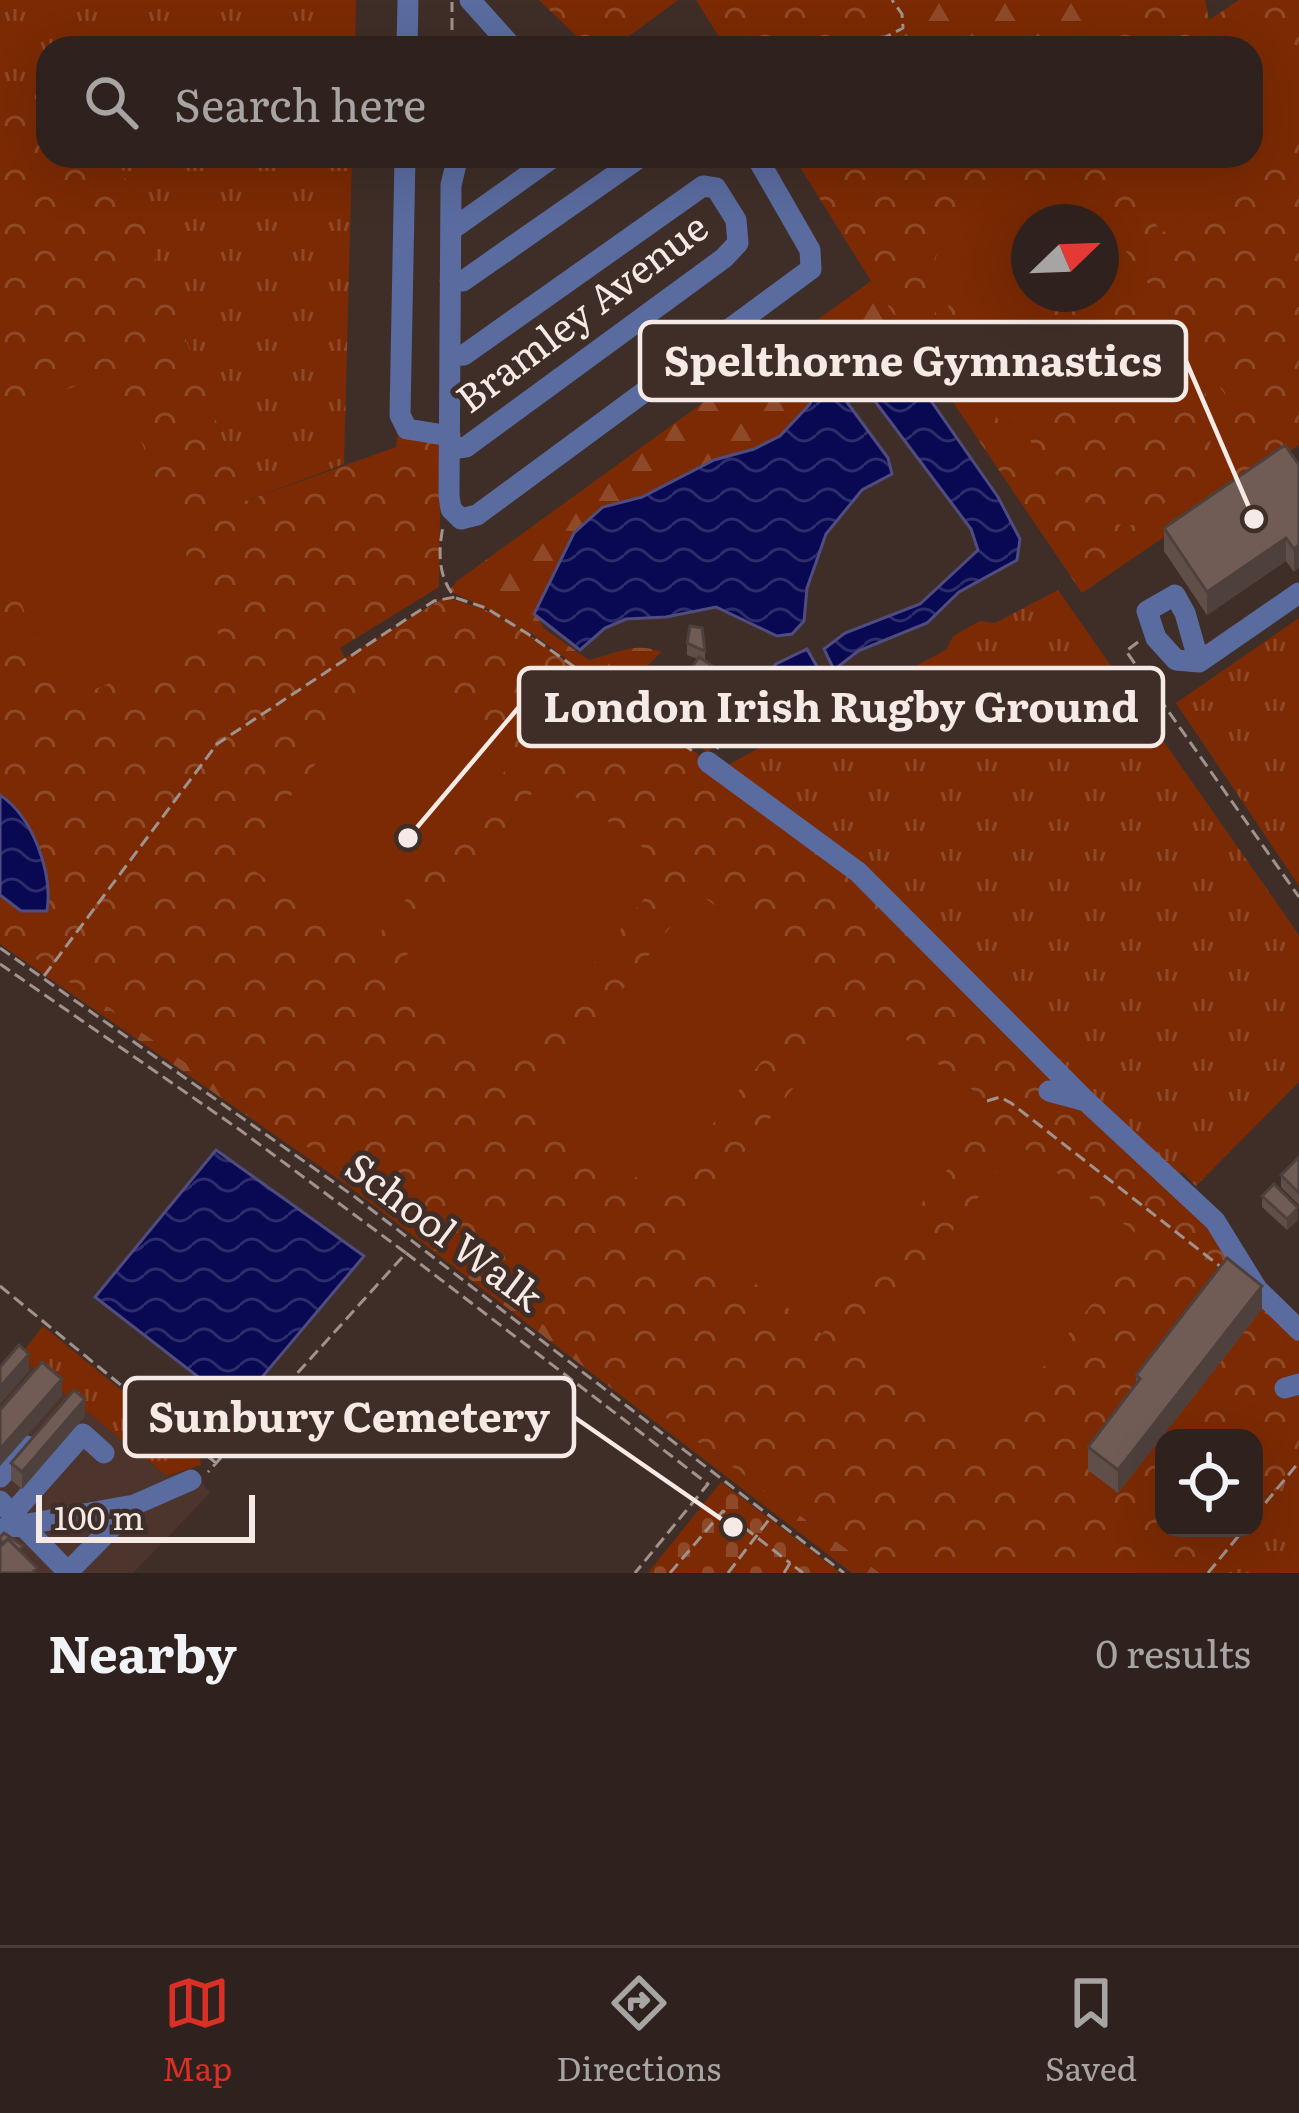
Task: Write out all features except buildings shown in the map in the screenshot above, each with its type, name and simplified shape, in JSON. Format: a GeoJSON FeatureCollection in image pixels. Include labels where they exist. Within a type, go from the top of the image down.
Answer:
{"type":"FeatureCollection","features":[{"type":"Feature","properties":{"kind":"lane"},"geometry":{"type":"LineString","coordinates":[[407,36],[408,0]]}},
{"type":"Feature","properties":{"kind":"lane"},"geometry":{"type":"LineString","coordinates":[[470,0],[502,36]]}},
{"type":"Feature","properties":{"kind":"lane"},"geometry":{"type":"LineString","coordinates":[[405,168],[401,422],[407,429],[450,443]]}},
{"type":"Feature","properties":{"kind":"lane"},"geometry":{"type":"LineString","coordinates":[[452,168],[449,496],[451,509],[461,519],[477,515],[803,275],[812,261],[762,168]]}},
{"type":"Feature","properties":{"kind":"lane"},"geometry":{"type":"LineString","coordinates":[[451,230],[538,168]]}},
{"type":"Feature","properties":{"kind":"lane"},"geometry":{"type":"LineString","coordinates":[[451,281],[463,281],[624,168]]}},
{"type":"Feature","properties":{"kind":"lane","name":"Bramley Avenue"},"geometry":{"type":"LineString","coordinates":[[450,356],[464,356],[703,186],[716,188],[736,220],[738,243],[724,258],[466,447],[450,443]]}},
{"type":"Feature","properties":{"kind":"lane"},"geometry":{"type":"LineString","coordinates":[[1199,662],[1175,595],[1147,611],[1154,632],[1176,660],[1199,662],[1299,593]]}},
{"type":"Feature","properties":{"kind":"lane"},"geometry":{"type":"LineString","coordinates":[[708,762],[858,872],[1086,1101],[1215,1221],[1257,1289],[1299,1330]]}},
{"type":"Feature","properties":{"kind":"lane"},"geometry":{"type":"LineString","coordinates":[[1049,1090],[1086,1101]]}},
{"type":"Feature","properties":{"kind":"lane"},"geometry":{"type":"LineString","coordinates":[[0,1477],[40,1431]]}},
{"type":"Feature","properties":{"kind":"lane"},"geometry":{"type":"LineString","coordinates":[[9,1517],[83,1434],[104,1453]]}},
{"type":"Feature","properties":{"kind":"lane"},"geometry":{"type":"LineString","coordinates":[[9,1517],[134,1505],[190,1480]]}},
{"type":"Feature","properties":{"kind":"lane"},"geometry":{"type":"LineString","coordinates":[[9,1517],[68,1573],[134,1505]]}},
{"type":"Feature","properties":{"kind":"path"},"geometry":{"type":"LineString","coordinates":[[452,0],[452,36]]}},
{"type":"Feature","properties":{"kind":"path"},"geometry":{"type":"LineString","coordinates":[[887,36],[902,28],[902,14],[892,0]]}},
{"type":"Feature","properties":{"kind":"path"},"geometry":{"type":"LineString","coordinates":[[449,496],[441,534],[441,568],[454,597]]}},
{"type":"Feature","properties":{"kind":"path"},"geometry":{"type":"LineString","coordinates":[[42,978],[217,744],[434,601],[454,597],[486,608],[708,762],[722,741],[743,730],[758,712],[757,695],[737,688],[714,714]]}},
{"type":"Feature","properties":{"kind":"path"},"geometry":{"type":"LineString","coordinates":[[1154,632],[1126,651],[1299,897]]}},
{"type":"Feature","properties":{"kind":"path"},"geometry":{"type":"LineString","coordinates":[[662,678],[714,714],[723,727],[722,741]]}},
{"type":"Feature","properties":{"kind":"path","name":"School Walk"},"geometry":{"type":"LineString","coordinates":[[0,948],[356,1197],[844,1573]]}},
{"type":"Feature","properties":{"kind":"path"},"geometry":{"type":"LineString","coordinates":[[0,964],[240,1130],[707,1484],[635,1573]]}},
{"type":"Feature","properties":{"kind":"path"},"geometry":{"type":"LineString","coordinates":[[988,1101],[1000,1097],[1011,1103],[1227,1275]]}},
{"type":"Feature","properties":{"kind":"path"},"geometry":{"type":"LineString","coordinates":[[190,1480],[218,1464],[406,1253]]}},
{"type":"Feature","properties":{"kind":"path"},"geometry":{"type":"LineString","coordinates":[[0,1286],[218,1464]]}},
{"type":"Feature","properties":{"kind":"path"},"geometry":{"type":"LineString","coordinates":[[1263,1506],[1299,1462]]}},
{"type":"Feature","properties":{"kind":"path"},"geometry":{"type":"LineString","coordinates":[[670,1573],[723,1511],[803,1573]]}},
{"type":"Feature","properties":{"kind":"path"},"geometry":{"type":"LineString","coordinates":[[728,1573],[771,1517]]}},
{"type":"Feature","properties":{"kind":"path"},"geometry":{"type":"LineString","coordinates":[[1208,1573],[1238,1537]]}},
{"type":"Feature","properties":{"kind":"path"},"geometry":{"type":"LineString","coordinates":[[784,1573],[790,1563]]}},
{"type":"Feature","properties":{"kind":"shaded area"},"geometry":{"type":"Polygon","coordinates":[[[19,1357],[167,1476],[193,1470],[210,1493],[133,1573],[0,1573],[0,1380],[19,1357]]]}},
{"type":"Feature","properties":{"kind":"green space"},"geometry":{"type":"Polygon","coordinates":[[[0,0],[356,0],[355,36],[36,36],[36,91],[0,104],[0,0]]]}},
{"type":"Feature","properties":{"kind":"green space"},"geometry":{"type":"Polygon","coordinates":[[[539,0],[678,0],[629,36],[576,36],[539,0]]]}},
{"type":"Feature","properties":{"kind":"green space"},"geometry":{"type":"Polygon","coordinates":[[[696,0],[881,0],[900,36],[718,36],[696,0]]]}},
{"type":"Feature","properties":{"kind":"green space"},"geometry":{"type":"Polygon","coordinates":[[[881,0],[1138,0],[1076,36],[900,36],[881,0]]]}},
{"type":"Feature","properties":{"kind":"green space"},"geometry":{"type":"Polygon","coordinates":[[[1138,0],[1205,0],[1209,20],[1239,0],[1299,0],[1299,445],[1082,593],[871,281],[800,168],[1263,168],[1263,36],[1076,36],[1138,0]]]}},
{"type":"Feature","properties":{"kind":"green space"},"geometry":{"type":"Polygon","coordinates":[[[1256,19],[1299,79],[1299,136],[1263,161],[1263,36],[1232,36],[1256,19]]]}},
{"type":"Feature","properties":{"kind":"green space"},"geometry":{"type":"Polygon","coordinates":[[[36,91],[36,168],[121,168],[246,501],[396,447],[398,434],[441,439],[439,587],[340,648],[345,658],[445,597],[484,609],[528,634],[794,822],[1176,1186],[1299,1330],[1299,1460],[1263,1502],[1263,1429],[1155,1429],[1155,1537],[1232,1537],[1201,1573],[880,1573],[695,1440],[356,1181],[0,934],[0,104],[36,91]]]}},
{"type":"Feature","properties":{"kind":"green space"},"geometry":{"type":"Polygon","coordinates":[[[121,168],[352,168],[344,464],[246,501],[121,168]]]}},
{"type":"Feature","properties":{"kind":"green space"},"geometry":{"type":"Polygon","coordinates":[[[1116,168],[1254,168],[1162,233],[1116,168]]]}},
{"type":"Feature","properties":{"kind":"green space"},"geometry":{"type":"Polygon","coordinates":[[[1037,187],[1085,204],[1011,204],[1011,312],[1042,312],[994,345],[947,277],[945,292],[951,319],[976,360],[1031,443],[1067,487],[1109,511],[1154,508],[1191,483],[1209,449],[1210,413],[1204,388],[1119,263],[1119,241],[1237,412],[1226,419],[1210,479],[1172,515],[1147,524],[1120,524],[1091,517],[1062,502],[991,409],[955,352],[935,310],[934,263],[956,224],[992,198],[1037,187]]]}},
{"type":"Feature","properties":{"kind":"green space"},"geometry":{"type":"Polygon","coordinates":[[[871,281],[908,333],[892,345],[875,342],[840,371],[815,384],[810,404],[780,436],[714,460],[642,497],[603,507],[574,533],[536,611],[543,628],[589,660],[634,648],[661,652],[635,679],[720,737],[708,753],[530,632],[449,591],[457,581],[871,281]]]}},
{"type":"Feature","properties":{"kind":"green space"},"geometry":{"type":"Polygon","coordinates":[[[113,371],[220,638],[61,703],[0,550],[0,416],[113,371]]]}},
{"type":"Feature","properties":{"kind":"green space"},"geometry":{"type":"Polygon","coordinates":[[[1058,590],[1299,935],[1299,1082],[1196,1186],[1182,1172],[1175,1179],[725,767],[872,684],[894,678],[947,649],[953,636],[980,621],[995,623],[1058,590]]]}},
{"type":"Feature","properties":{"kind":"green space"},"geometry":{"type":"Polygon","coordinates":[[[1299,618],[1299,886],[1176,703],[1299,618]]]}},
{"type":"Feature","properties":{"kind":"green space"},"geometry":{"type":"Polygon","coordinates":[[[390,668],[511,763],[364,954],[241,860],[390,668]]]}},
{"type":"Feature","properties":{"kind":"green space"},"geometry":{"type":"Polygon","coordinates":[[[546,775],[669,867],[506,1076],[385,983],[546,775]]]}},
{"type":"Feature","properties":{"kind":"green space"},"geometry":{"type":"Polygon","coordinates":[[[697,892],[821,985],[658,1194],[537,1101],[697,892]]]}},
{"type":"Feature","properties":{"kind":"green space"},"geometry":{"type":"Polygon","coordinates":[[[0,934],[356,1181],[695,1440],[880,1573],[852,1573],[351,1188],[0,944],[0,934]]]}},
{"type":"Feature","properties":{"kind":"green space"},"geometry":{"type":"Polygon","coordinates":[[[858,1003],[995,1107],[822,1334],[685,1230],[858,1003]]]}},
{"type":"Feature","properties":{"kind":"green space"},"geometry":{"type":"Polygon","coordinates":[[[1019,1144],[1142,1238],[982,1447],[859,1353],[1019,1144]]]}},
{"type":"Feature","properties":{"kind":"green space"},"geometry":{"type":"Polygon","coordinates":[[[43,1326],[198,1453],[201,1465],[167,1476],[19,1357],[43,1326]]]}},
{"type":"Feature","properties":{"kind":"green space"},"geometry":{"type":"Polygon","coordinates":[[[1299,1460],[1299,1573],[1201,1573],[1232,1537],[1263,1537],[1263,1502],[1299,1460]]]}},
{"type":"Feature","properties":{"kind":"green space"},"geometry":{"type":"Polygon","coordinates":[[[721,1482],[841,1573],[648,1573],[721,1482]]]}},
{"type":"Feature","properties":{"kind":"water"},"geometry":{"type":"Polygon","coordinates":[[[875,345],[892,345],[998,497],[1020,539],[1017,560],[959,592],[927,623],[858,651],[834,670],[824,649],[845,633],[920,604],[978,550],[971,529],[852,364],[860,352],[875,345]]]}},
{"type":"Feature","properties":{"kind":"water"},"geometry":{"type":"Polygon","coordinates":[[[830,379],[888,458],[892,474],[862,490],[826,534],[807,588],[804,621],[792,634],[777,636],[716,607],[626,619],[605,628],[580,650],[534,614],[574,533],[603,507],[642,497],[714,460],[780,436],[810,404],[815,384],[830,379]]]}},
{"type":"Feature","properties":{"kind":"water"},"geometry":{"type":"Polygon","coordinates":[[[807,649],[824,679],[788,703],[779,702],[767,674],[776,664],[807,649]]]}},
{"type":"Feature","properties":{"kind":"water"},"geometry":{"type":"Polygon","coordinates":[[[0,795],[22,817],[38,847],[47,880],[47,911],[21,911],[0,895],[0,795]]]}},
{"type":"Feature","properties":{"kind":"water"},"geometry":{"type":"Polygon","coordinates":[[[216,1150],[364,1256],[237,1407],[95,1297],[216,1150]]]}},
{"type":"Feature","properties":{"kind":"place","name":"Spelthorne Gymnastics"},"geometry":{"type":"Point","coordinates":[1254,519]}},
{"type":"Feature","properties":{"kind":"place","name":"London Irish Rugby Ground"},"geometry":{"type":"Point","coordinates":[408,838]}},
{"type":"Feature","properties":{"kind":"place","name":"Sunbury Cemetery"},"geometry":{"type":"Point","coordinates":[733,1527]}}]}
